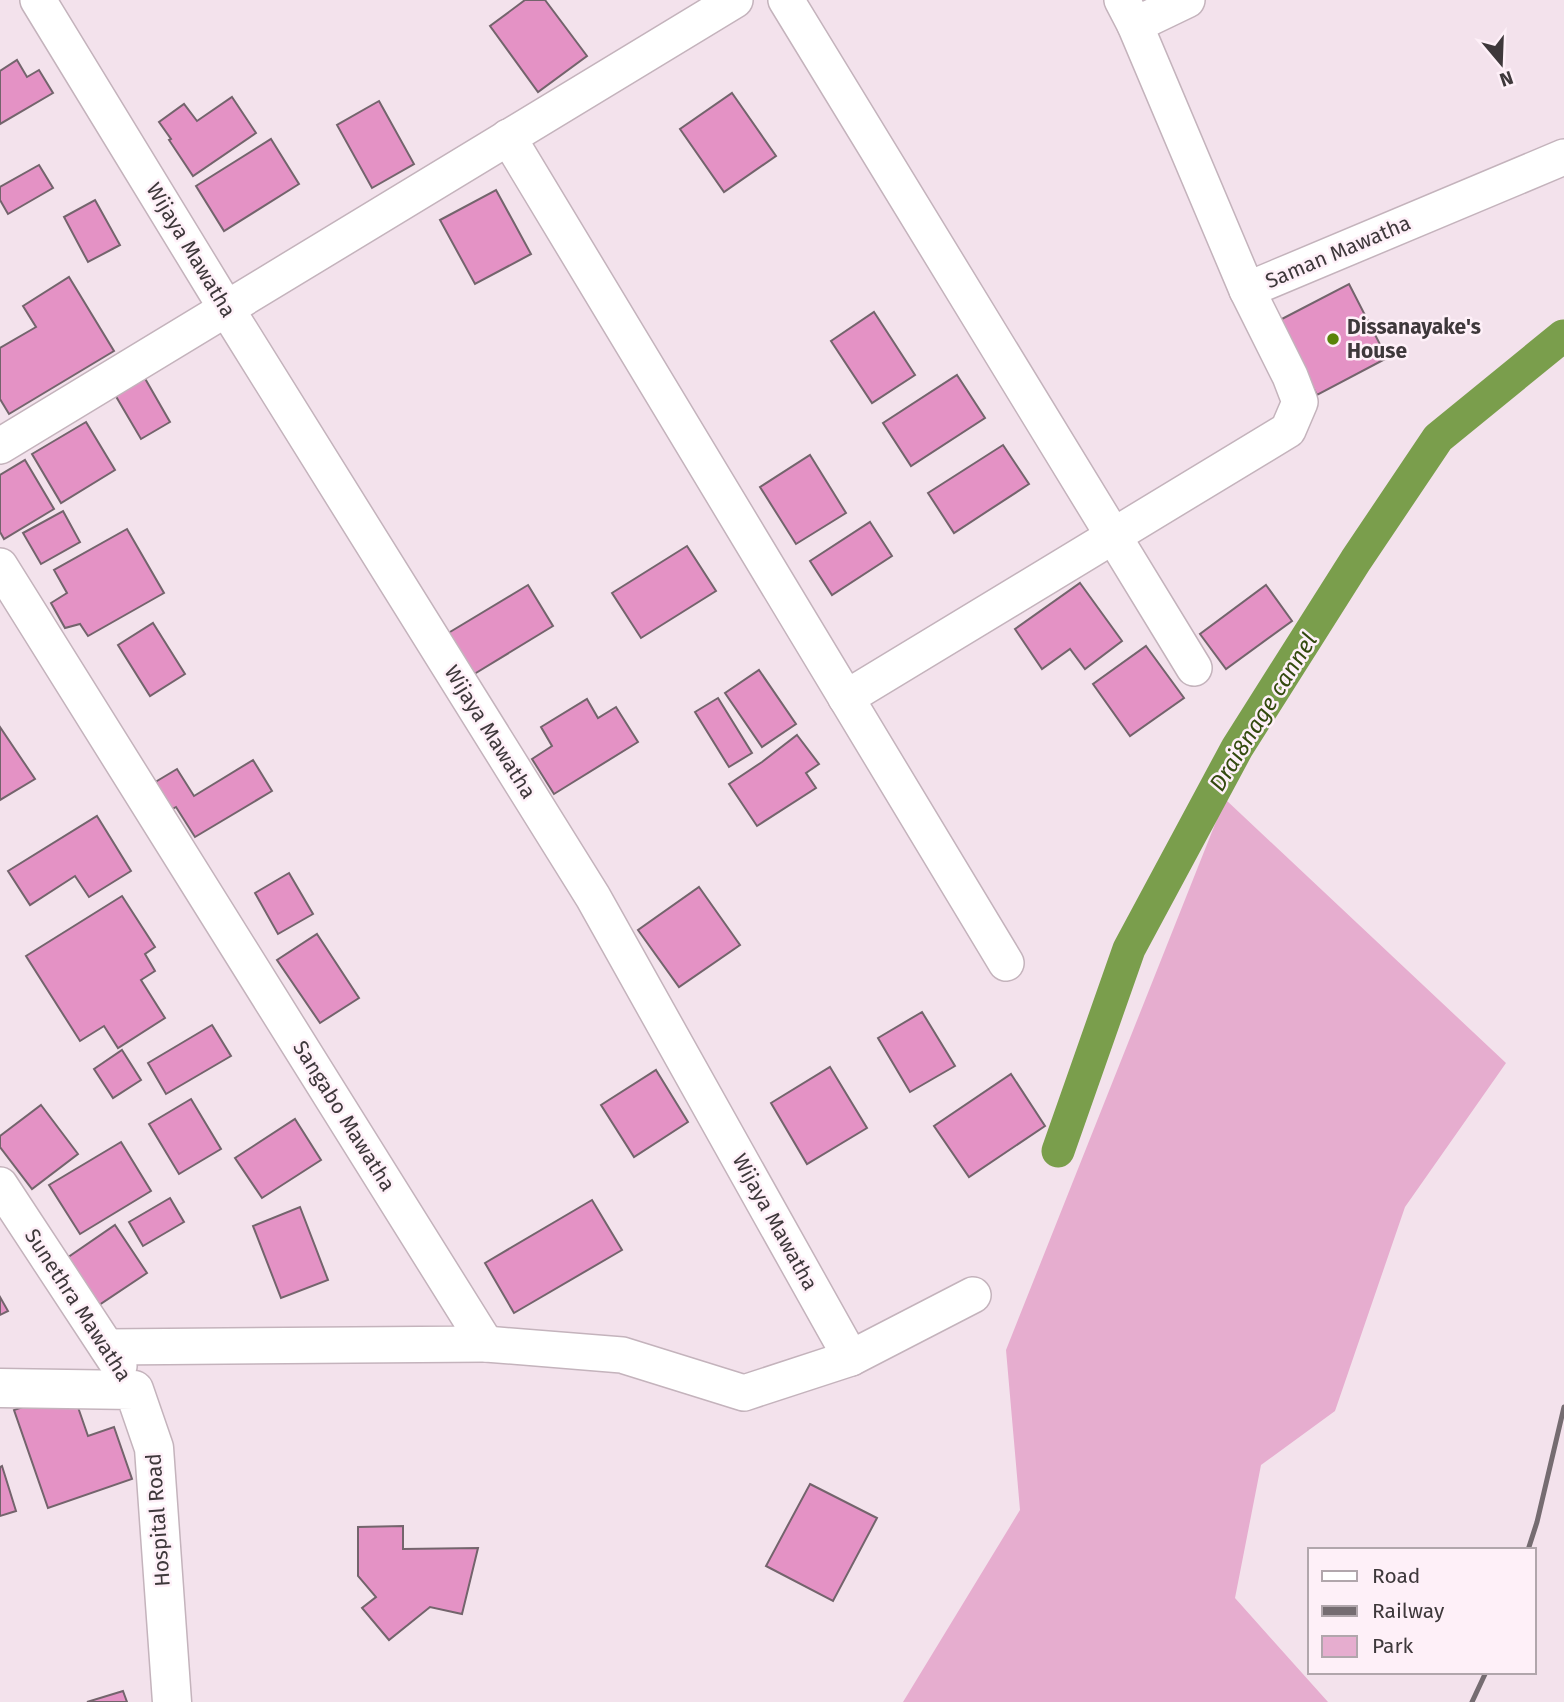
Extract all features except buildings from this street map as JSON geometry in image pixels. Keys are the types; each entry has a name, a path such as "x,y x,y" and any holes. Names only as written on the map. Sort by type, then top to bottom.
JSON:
{"street":[{"name":"Wijaya Mawatha","path":"38,0 226,308 593,897 851,1358"},
{"path":"0,446 735,0"},
{"path":"786,0 1194,667"},
{"path":"1129,12 1187,0"},
{"name":"Saman Mawatha","path":"1129,12 1247,289 1564,157"},
{"path":"508,137 1006,963"},
{"path":"846,698 1288,430 1300,402 1247,289"},
{"name":"Sangabo Mawatha","path":"0,566 486,1344"},
{"name":"Sunethra Mawatha","path":"0,1185 134,1390"},
{"path":"107,1346 486,1344 622,1355 744,1393 851,1358 973,1295"},
{"path":"0,1388 134,1390"},
{"name":"Hospital Road","path":"134,1390 154,1448 172,1702"}],"green space":[{"path":"1225,799 1506,1063 1405,1207 1335,1411 1261,1465 1235,1598 1328,1702 903,1702 1020,1510 1006,1350"}],"waterway":[{"name":"Drai8nage cannel","path":"1058,1151 1129,949 1237,748 1356,560 1438,438 1563,336"}],"railway":[{"path":"1529,1548 1564,1407"},
{"path":"1472,1702 1485,1674"}],"place":[{"name":"Dissanayake's House","path":"1333,339"}]}
